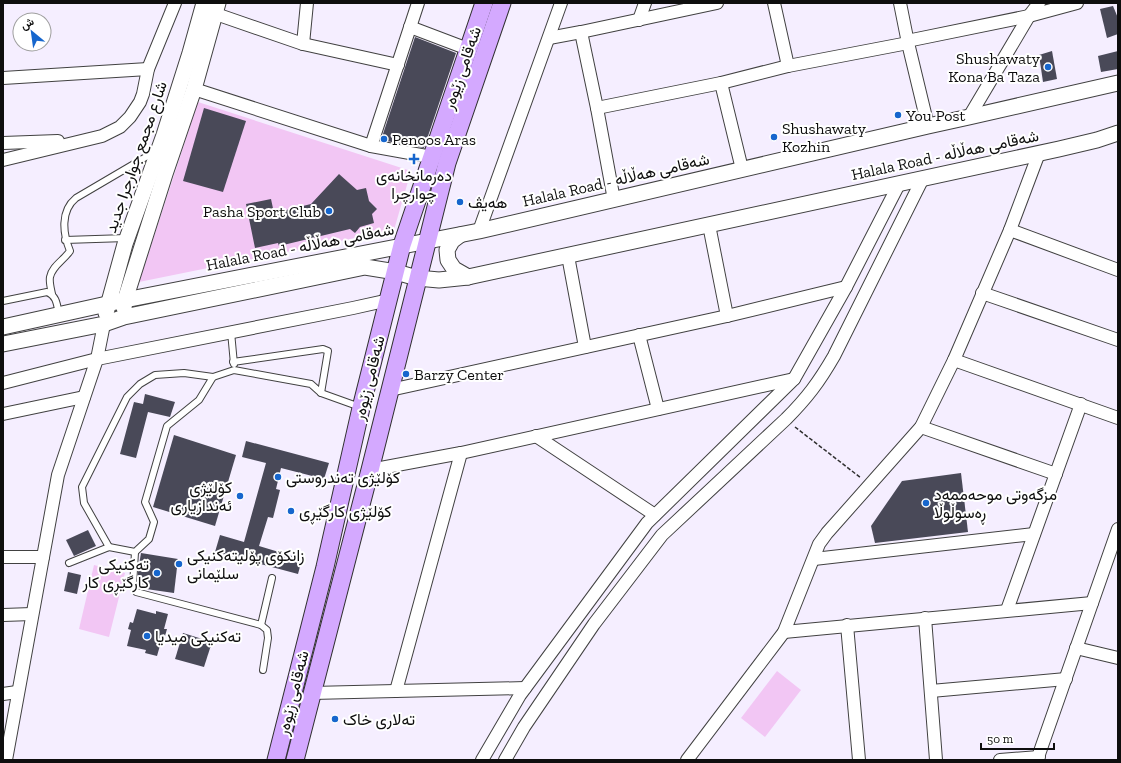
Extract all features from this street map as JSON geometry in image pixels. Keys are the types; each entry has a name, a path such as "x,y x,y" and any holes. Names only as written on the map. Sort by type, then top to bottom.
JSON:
{"main road":[{"name":"شەقامی زێوەر","path":"276,760 325,567 361,408 390,300 402,245 484,3"},
{"name":"شەقامی زێوەر","path":"295,760 447,163 502,3"}],"street":[{"path":"3,160 102,136 120,127 130,117 144,94 148,69 175,3"},
{"name":"شارع مجمع جوارجرا جديد","path":"104,324 107,304 127,238 190,53 204,3"},
{"path":"303,44 308,3"},
{"path":"371,146 418,3"},
{"path":"480,231 561,3"},
{"path":"640,20 645,3"},
{"path":"549,38 717,3"},
{"path":"774,3 788,66"},
{"path":"900,3 928,126"},
{"path":"969,117 1029,16 1039,3"},
{"path":"597,108 722,83 788,66 1029,16 1077,3"},
{"path":"217,8 303,44 398,65"},
{"name":"شارع مجمع جوارجرا جديد","path":"124,317 125,300 194,89 217,8"},
{"path":"410,27 468,49"},
{"path":"581,32 614,200"},
{"path":"3,78 148,69"},
{"path":"722,83 742,169"},
{"name":"Halala Road - شەقامی هەڵاڵە","path":"3,327 125,300 427,240 480,231 1118,83"},
{"path":"194,89 371,146 432,158"},
{"name":"Halala Road - شەقامی هەڵاڵە","path":"3,344 104,324 124,317 365,267 396,272 417,278 439,280 468,277 1078,145 1118,133"},
{"path":"3,143 83,140"},
{"path":"687,760 784,632 819,544 869,484 921,427 954,360 1010,230 1039,153"},
{"path":"505,760 524,727 594,624 662,535 786,419 821,379 923,178"},
{"path":"482,760 525,688 647,522 794,379 846,287 899,184"},
{"path":"709,225 727,316"},
{"path":"1010,230 1118,270"},
{"path":"460,235 449,245 447,250 448,260 454,269 468,277"},
{"path":"568,256 585,347"},
{"path":"390,390 727,316 846,287"},
{"path":"982,293 1118,340"},
{"path":"3,383 97,359 390,300"},
{"path":"6,760 17,692 58,475 97,359 104,324"},
{"path":"639,335 658,409"},
{"path":"954,360 1118,418"},
{"path":"370,470 461,453 794,379"},
{"path":"3,414 84,397"},
{"path":"1007,610 1080,404"},
{"path":"921,427 1056,474"},
{"path":"536,436 655,515"},
{"path":"396,691 461,453"},
{"path":"1000,760 1038,758 1118,530"},
{"path":"814,559 1034,534"},
{"path":"3,558 43,557"},
{"path":"784,632 1092,603"},
{"path":"581,612 594,624"},
{"path":"3,616 32,614"},
{"path":"925,618 936,760"},
{"path":"847,625 859,760"},
{"path":"1076,648 1118,658"},
{"path":"931,691 1066,679"},
{"path":"312,693 525,688"},
{"path":"3,694 17,692"}],"lane":[{"path":"59,315 57,301 52,294 50,277 54,268 66,258 70,251 65,240 64,214 71,202 158,150"},
{"path":"65,240 127,238"},
{"path":"3,301 41,292 52,294"},
{"path":"231,332 234,370"},
{"path":"233,362 323,349 328,351 321,393"},
{"path":"109,547 84,504 82,487 127,397 140,384 155,376 184,373 213,377 234,370 311,384 321,393 361,408"},
{"path":"213,377 198,400 168,426 145,502 154,522 149,539 134,552 133,586 136,592 261,625 267,630 268,638 263,670"},
{"path":"69,563 109,547 134,552"},
{"path":"261,625 272,578"}],"path":[{"path":"786,419 869,484"}],"shaded area":[{"path":"198,102 411,171 394,230 139,282"},
{"path":"94,565 125,573 109,637 79,629"},
{"path":"777,671 801,690 765,737 741,718"}],"building":[{"path":"1113,6 1118,18 1118,34 1107,38 1100,9"},
{"path":"415,37 456,53 424,148 381,140"},
{"name":"Shushawaty Kona Ba Taza","path":"1052,51 1057,79 1043,82 1039,55"},
{"path":"1118,51 1118,69 1101,72 1098,56"},
{"path":"204,108 246,121 223,192 183,181"},
{"name":"Pasha Sport Club","path":"339,174 357,190 366,188 369,201 377,209 372,214 374,223 360,227 355,233 350,229 279,246 278,243 255,248 246,204 271,199 274,213 311,204"},
{"path":"145,394 175,402 170,417 148,412 136,458 120,454 134,402 143,404"},
{"path":"174,435 236,455 215,526 153,507"},
{"path":"246,441 329,463 324,479 281,468 276,489 280,490 273,518 268,517 259,546 302,559 298,574 215,552 220,535 244,542 266,463 242,457"},
{"name":"مزگەوتی موحەممەد ڕەسوڵوڵا","path":"961,473 968,532 875,543 871,526 902,481"},
{"path":"88,530 96,546 74,556 66,540"},
{"name":"تەکنیکی کارگێڕی کار","path":"141,553 178,559 174,593 139,588 138,571"},
{"path":"68,572 81,575 77,594 64,591"},
{"name":"تەکنیکی میدیا","path":"137,609 156,614 156,611 168,614 164,629 167,629 157,656 145,653 146,650 127,646 131,630 128,629 130,622 133,623"},
{"path":"183,633 212,642 204,667 175,659"}],"place":[{"name":"Shushawaty Kona Ba Taza","path":"1048,67"},
{"name":"You Post","path":"898,115"},
{"name":"Shushawaty Kozhin","path":"774,137"},
{"name":"Penoos Aras","path":"384,139"},
{"name":"دەرمانخانەی چوارچرا","path":"414,159"},
{"name":"ھەیڤ","path":"460,202"},
{"name":"Pasha Sport Club","path":"329,211"},
{"name":"Barzy Center","path":"406,374"},
{"name":"کۆلێژی تەندروستی","path":"278,477"},
{"name":"کۆلێژی ئەندازیاری","path":"240,496"},
{"name":"مزگەوتی موحەممەد ڕەسوڵوڵا","path":"926,503"},
{"name":"کۆلێژی کارگێڕی","path":"291,511"},
{"name":"زانکۆی پۆلیتەکنیکی سلێمانی","path":"179,564"},
{"name":"تەکنیکی کارگێڕی کار","path":"157,573"},
{"name":"تەکنیکی میدیا","path":"147,636"},
{"name":"تەلاری خاک","path":"335,719"}]}
